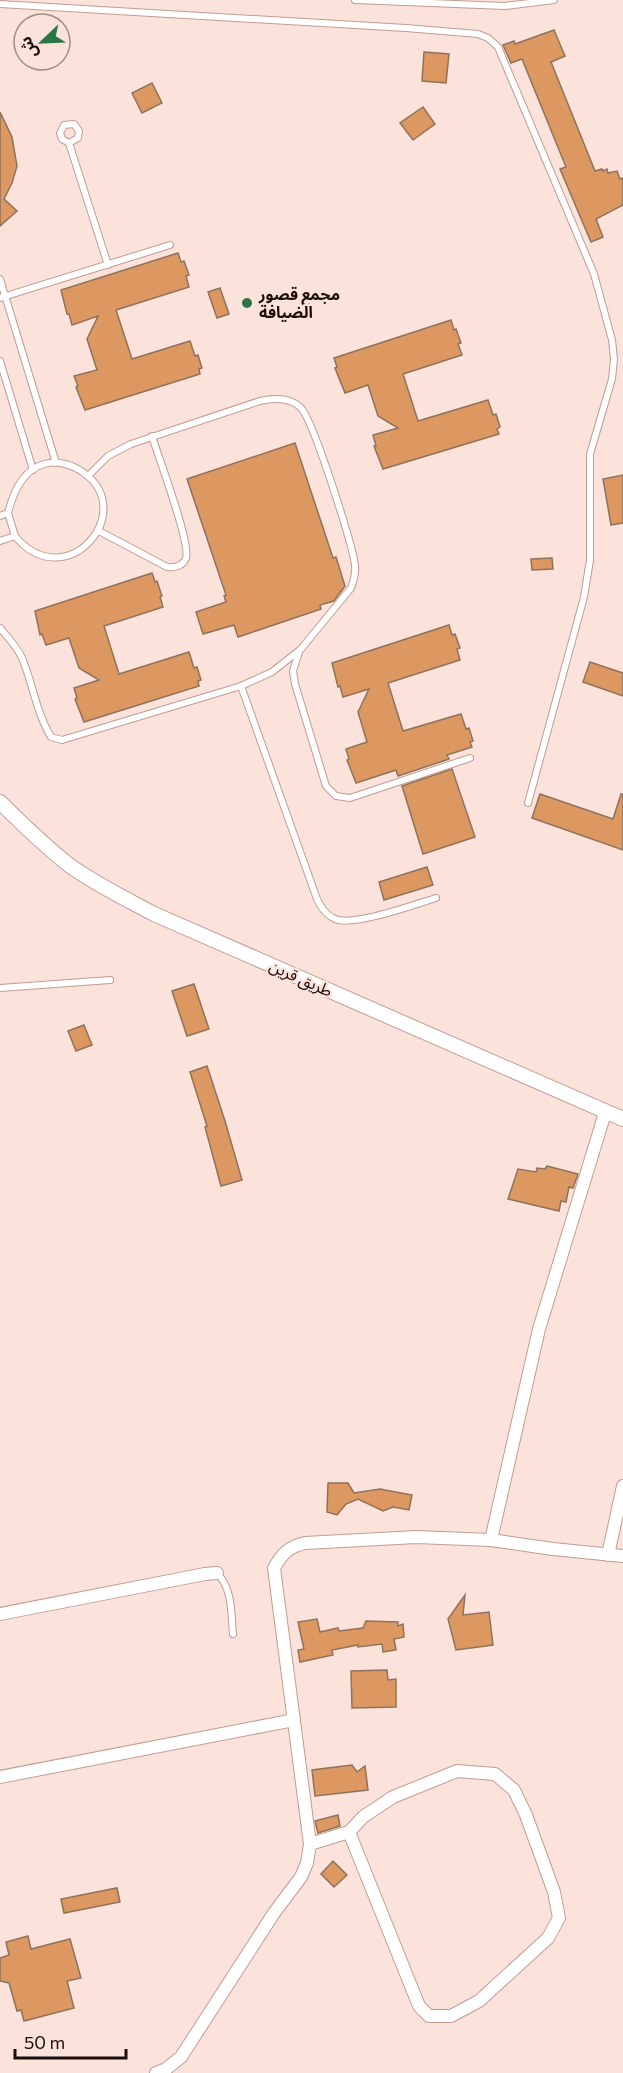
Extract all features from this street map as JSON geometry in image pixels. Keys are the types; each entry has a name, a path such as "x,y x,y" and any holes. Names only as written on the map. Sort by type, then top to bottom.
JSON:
{"street":[{"name":"طريق قرين","path":"0,802 70,865 104,887 154,914 623,1119"},
{"path":"491,1540 539,1329 605,1113"},
{"path":"609,1555 623,1486"},
{"path":"156,2073 166,2069 181,2057 274,1913 301,1877 307,1863 310,1844 274,1568 282,1554 292,1546 304,1543 416,1537 491,1540 623,1556"},
{"path":"0,1614 205,1574 217,1574"},
{"path":"0,1777 294,1720"},
{"path":"310,1844 350,1832 363,1817 393,1797 457,1771 495,1774 514,1790 526,1815 554,1892 559,1918 548,1938 479,2001 451,2016 429,2016 419,2006 350,1832"}],"lane":[{"path":"355,0 505,6 554,0"},
{"path":"0,4 478,34 488,38 498,47 594,274 612,340 614,359 612,379 590,454 590,560 584,597 528,803"},
{"path":"69,143 108,265"},
{"path":"3,297 170,245"},
{"path":"0,279 3,297 56,463"},
{"path":"0,361 33,470"},
{"path":"0,628 22,658 43,723 51,737 62,740 241,686 272,672 301,649 351,588 355,577 355,566 315,436 306,414 292,401 271,399 152,436 119,449 108,456 88,476"},
{"path":"99,531 167,567 174,568 186,559 185,541 152,436"},
{"path":"56,463 67,464 88,476 100,495 103,507 99,531 92,541 72,555 56,558 32,551 15,536 8,513 12,496 21,481 44,464 56,463"},
{"path":"0,516 8,513"},
{"path":"0,541 15,536"},
{"path":"301,649 293,671 296,690 327,786 336,796 350,798 470,758"},
{"path":"241,686 323,911 336,920 345,921 366,918 436,898"},
{"path":"0,987 110,980"},
{"path":"217,1574 224,1581 230,1601 233,1634"}],"building":[{"path":"554,30 565,56 551,62 595,171 607,169 608,173 617,171 620,179 623,178 623,205 596,219 603,237 591,242 560,169 566,167 522,59 511,63 503,45 514,41 515,44"},
{"path":"424,52 449,54 446,83 422,81"},
{"path":"152,83 162,103 142,113 132,93"},
{"path":"423,107 435,124 413,140 400,123"},
{"path":"0,112 12,137 17,166 4,199 17,211 0,226"},
{"path":"178,253 189,275 186,276 189,287 116,310 132,359 190,341 202,368 199,369 200,374 85,410 74,376 97,370 87,339 98,316 72,325 61,290"},
{"path":"220,288 229,314 217,318 208,292"},
{"path":"451,320 461,343 458,344 462,355 403,374 418,421 488,400 493,415 496,414 500,427 497,429 499,434 383,469 374,446 376,446 373,435 398,428 378,416 368,385 345,393 335,368 337,367 334,358"},
{"path":"295,443 333,558 336,557 345,586 334,601 320,605 321,609 238,637 234,625 203,634 196,612 226,602 224,596 226,595 187,479"},
{"path":"623,475 623,523 611,525 603,479"},
{"path":"552,558 553,569 532,570 531,559"},
{"path":"152,573 162,596 160,597 163,607 104,626 119,674 189,652 201,680 198,681 199,686 84,722 75,699 77,698 74,688 99,680 79,668 69,638 46,645 42,634 40,635 35,611"},
{"path":"449,625 460,648 457,649 460,660 388,683 403,731 461,714 466,729 469,728 473,741 470,742 472,747 447,755 449,759 398,776 396,770 356,783 347,760 349,759 346,749 367,742 358,712 369,689 343,697 332,663"},
{"path":"590,662 623,673 623,696 583,682"},
{"path":"452,769 475,837 423,854 402,786"},
{"path":"540,794 613,819 621,794 623,794 623,850 532,818"},
{"path":"427,867 433,885 384,900 379,882"},
{"path":"194,984 209,1029 187,1036 172,991"},
{"path":"84,1025 92,1045 76,1051 68,1031"},
{"path":"207,1066 242,1180 221,1186 205,1127 207,1126 190,1072"},
{"path":"547,1166 578,1174 573,1188 569,1187 566,1202 561,1201 559,1211 508,1199 518,1169 536,1172 537,1168 545,1169"},
{"path":"328,1483 348,1483 354,1493 380,1489 412,1495 409,1510 393,1507 383,1511 358,1499 346,1504 337,1515 327,1512"},
{"path":"465,1595 463,1615 489,1612 493,1645 456,1650 448,1619"},
{"path":"317,1619 320,1632 338,1628 339,1631 363,1628 366,1621 398,1622 398,1626 403,1624 404,1637 394,1639 396,1650 383,1652 382,1644 358,1647 358,1645 332,1650 333,1655 300,1662 298,1650 304,1649 298,1622"},
{"path":"387,1670 388,1680 396,1679 396,1707 352,1708 351,1671"},
{"path":"352,1765 357,1772 365,1766 368,1790 315,1796 312,1770"},
{"path":"338,1815 340,1826 318,1833 315,1821"},
{"path":"333,1861 347,1875 334,1887 321,1874"},
{"path":"117,1888 120,1902 64,1913 61,1899"},
{"path":"28,1936 31,1949 70,1939 81,1978 67,1981 74,2008 24,2021 21,2010 17,2011 9,1983 0,1981 0,1958 9,1955 6,1942"}],"place":[{"name":"مجمع قصور الضيافة","path":"247,303"}]}
